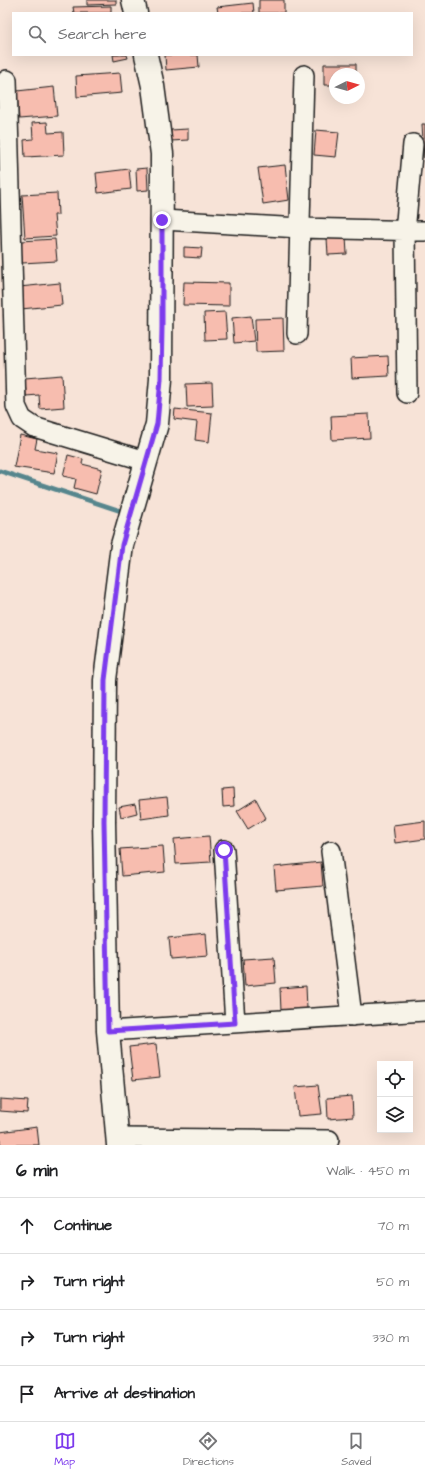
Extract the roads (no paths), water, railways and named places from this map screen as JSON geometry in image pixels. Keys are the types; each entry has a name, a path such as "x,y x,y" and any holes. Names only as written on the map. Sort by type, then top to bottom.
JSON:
{"main road":[{"path":"133,0 136,12"},
{"path":"118,1142 108,1031 104,822 105,680 122,545 157,424 161,379 162,154 153,86 146,56"}],"street":[{"path":"298,334 304,75"},
{"path":"7,80 16,406 22,419 34,427 146,461"},
{"path":"407,393 405,232 413,144"},
{"path":"162,220 300,228 405,232 425,231"},
{"path":"224,850 235,1023"},
{"path":"331,851 352,1016"},
{"path":"108,1031 425,1011"},
{"path":"118,1142 330,1140"}],"waterway":[{"path":"0,471 118,510"}]}
